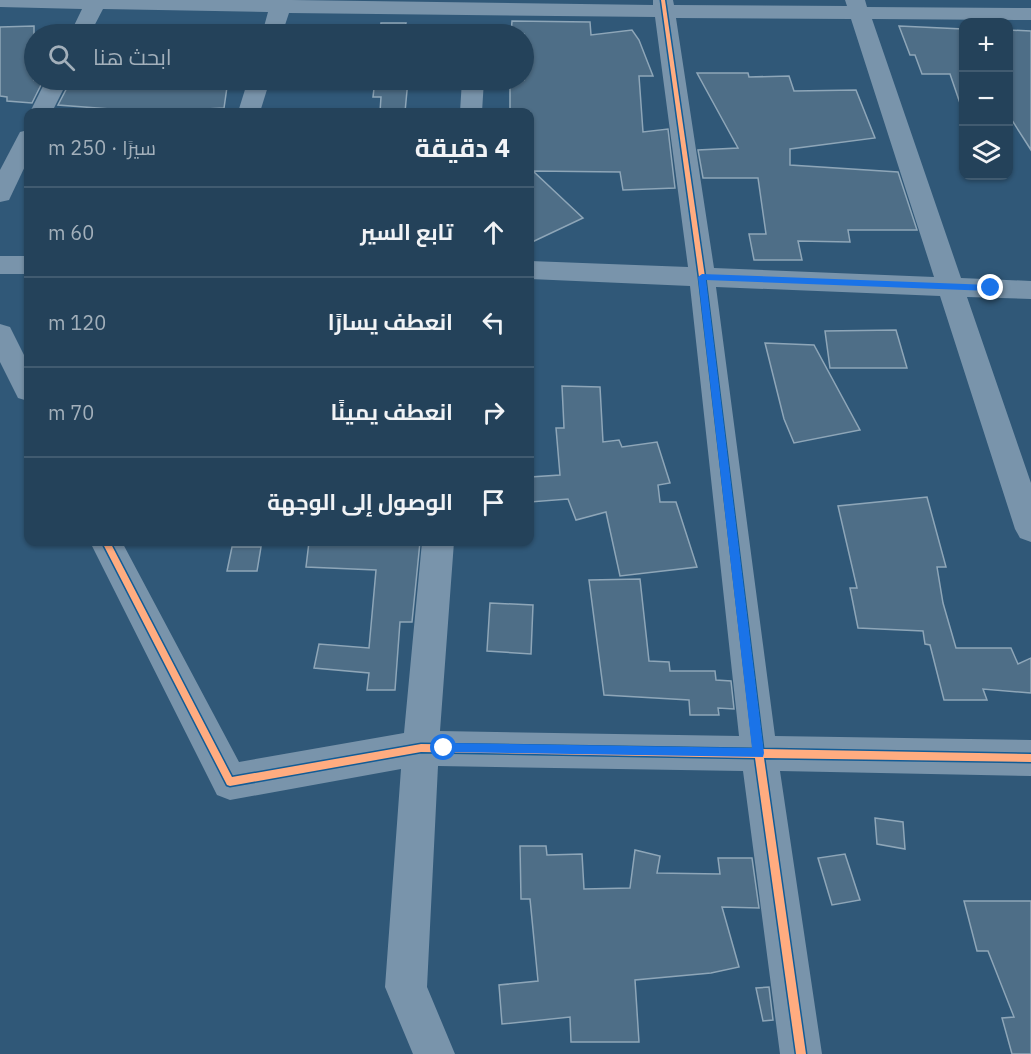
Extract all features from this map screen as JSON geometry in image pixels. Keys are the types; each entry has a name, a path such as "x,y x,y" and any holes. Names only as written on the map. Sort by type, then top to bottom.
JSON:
{"street":[{"path":"0,1 281,3 477,12 663,6 857,6 1031,14"},
{"path":"85,24 97,1"},
{"path":"275,24 281,3"},
{"path":"663,6 702,277 759,753 801,1054"},
{"path":"857,6 1031,529"},
{"path":"43,108 52,90"},
{"path":"250,108 256,90"},
{"path":"471,108 472,90"},
{"path":"0,194 24,145"},
{"path":"0,265 24,265"},
{"path":"534,270 1031,290"},
{"path":"0,334 24,382"},
{"path":"108,546 230,782 422,748 1031,758"},
{"path":"434,1054 406,987 438,546"}],"building":[{"path":"512,21 590,22 591,35 632,30 639,40 653,76 639,76 643,132 668,129 675,188 623,190 620,172 534,171 534,108 510,108 510,90 534,90 534,24 512,24"},
{"path":"381,23 406,23 406,24"},
{"path":"24,26 24,90 38,90 32,103 7,101 7,97 0,96 0,27"},
{"path":"899,26 959,29 959,100 950,74 922,74 915,55 910,55"},
{"path":"1013,30 1031,31 1031,150 1013,122"},
{"path":"697,73 748,73 749,77 789,76 794,91 856,90 875,138 790,149 790,165 898,172 917,230 848,230 850,242 798,241 802,260 754,260 749,234 766,234 758,178 703,178 698,150 738,148"},
{"path":"66,90 227,90 224,108 97,108 58,105"},
{"path":"374,90 407,90 405,108 380,108 381,97 373,97"},
{"path":"534,172 583,218 534,241"},
{"path":"896,330 907,368 830,368 825,331"},
{"path":"765,343 814,345 860,430 794,443 784,419"},
{"path":"562,386 600,387 603,442 619,440 622,447 657,442 670,483 658,485 660,502 676,502 697,567 620,576 606,512 576,520 568,499 534,502 534,477 560,475 556,428 564,428"},
{"path":"927,497 946,567 937,567 943,603 956,648 1011,648 1018,664 1031,658 1031,693 983,689 987,700 944,700 930,645 925,644 923,631 858,628 850,588 857,588 838,506"},
{"path":"309,546 420,546 412,622 400,622 395,690 367,690 369,673 314,668 319,644 369,648 376,570 306,567"},
{"path":"232,547 261,547 257,571 227,571"},
{"path":"640,579 649,661 669,662 670,671 715,671 716,680 731,681 734,709 718,708 719,715 690,715 689,700 604,695 589,580"},
{"path":"490,603 533,605 531,654 487,651"},
{"path":"875,818 903,822 905,849 877,844"},
{"path":"520,846 546,846 547,855 582,854 584,889 630,888 635,850 660,856 657,873 720,874 718,858 752,858 759,908 722,907 739,967 711,973 635,980 639,1042 571,1042 570,1017 502,1024 499,985 538,981 530,899 521,899"},
{"path":"845,854 860,900 832,905 818,858"},
{"path":"964,901 1031,901 1031,1054 1012,1054 1002,1018 1014,1017 988,951 977,951"},
{"path":"769,987 773,1020 763,1021 756,988"}],"cycle path":[{"path":"663,0 702,277 759,753 801,1054"},
{"path":"108,546 230,782 421,748 1031,758"}],"route":[{"path":"444,748 759,753 702,277 991,288"}]}
